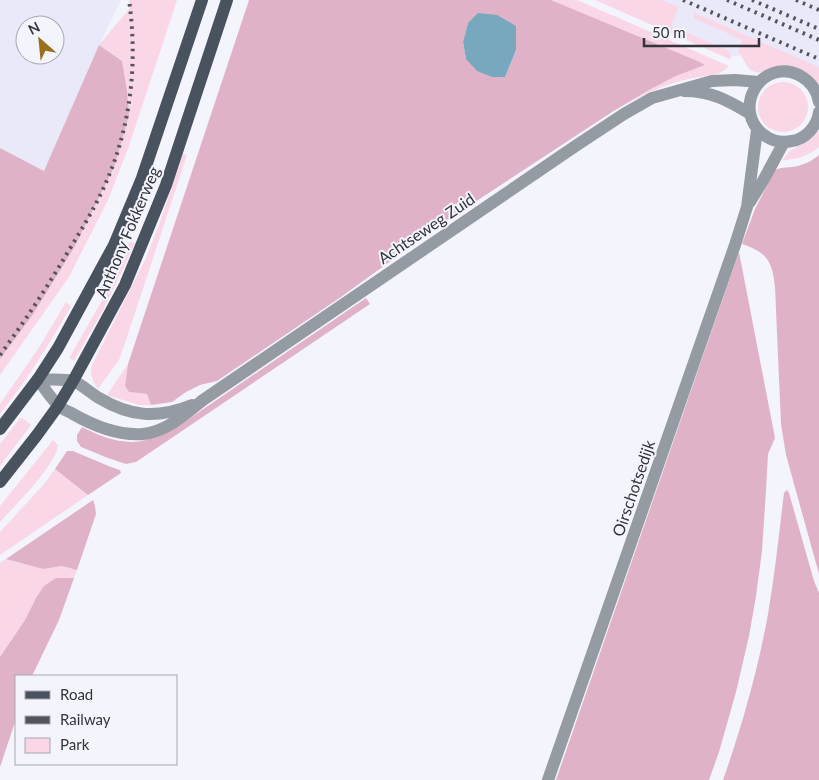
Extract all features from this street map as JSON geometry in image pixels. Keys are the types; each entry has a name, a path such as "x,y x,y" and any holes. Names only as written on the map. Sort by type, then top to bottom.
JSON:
{"main road":[{"name":"Anthony Fokkerweg","path":"0,429 38,379 58,348 114,245 142,178 202,0"},
{"name":"Anthony Fokkerweg","path":"0,482 58,406 121,293 166,185 227,0"}],"street":[{"path":"819,102 816,89 807,80 798,74 778,72 759,82 749,102 749,114 757,130 770,139 784,142 796,140 807,135 817,125 819,112"},
{"name":"Achtseweg Zuid","path":"38,379 58,406 106,430 120,433 144,434 160,429 179,420 203,400 624,114 652,98 712,80 759,82"},
{"name":"Achtseweg Zuid","path":"672,91 698,91 727,100 749,114"},
{"name":"Oirschotsedijk","path":"548,780 735,244 747,206 757,130"},
{"name":"Oirschotsedijk","path":"747,206 784,142"},
{"name":"Achtseweg Zuid","path":"38,379 73,381 108,403 136,413 154,414 170,412 203,400"}],"shaded area":[{"path":"0,0 121,0 99,45 44,172 0,148"},
{"path":"249,0 551,0 705,65 676,76 612,112 443,223 341,297 217,381 200,385 172,402 151,405 147,394 129,392 125,386 128,364","holes":["468,23 516,50 505,77 466,59 463,42"]},
{"path":"597,0 819,0 819,72 742,55 730,57"},
{"path":"99,45 122,61 127,91 129,115 114,168 74,248 32,316 0,359 0,148 44,171"},
{"path":"819,155 819,574 786,455 781,424 775,287 772,271 770,264 763,255 751,247 742,244 755,209 775,170 803,164"},
{"path":"739,252 775,438 768,454 762,551 749,636 719,752 709,780 556,780"},
{"path":"366,298 370,304 136,462 126,464 108,458 81,447 77,441 77,435 82,427 113,440 138,442 180,425"},
{"path":"67,451 73,451 120,470 121,473 88,495 55,469"},
{"path":"787,490 819,593 819,780 723,780 743,719 764,635 775,569 784,493"},
{"path":"93,500 96,514 77,570 62,566 43,569 6,559"},
{"path":"56,578 74,578 59,620 32,675 15,675 15,722 0,767 0,657 25,620 44,586"}],"green space":[{"path":"129,0 177,0 129,146 108,200 69,277 0,375 0,359 32,316 74,248 115,168 122,61 99,45 130,8"},
{"path":"551,0 577,0 729,66 716,74 679,81 660,88 622,106 676,76 705,65"},
{"path":"595,0 663,0 679,7 671,26 723,48 730,52 731,59 727,58"},
{"path":"695,13 819,67 819,84 797,68 777,66 759,72 752,71 738,52 742,40 694,18"},
{"path":"778,82 788,82 801,89 808,102 808,112 801,125 788,132 778,132 769,128 762,121 758,112 758,102 762,93 769,86"},
{"path":"819,131 819,147 802,157 782,160 790,151 806,142"},
{"path":"183,154 187,155 119,360 98,389 92,378 92,365 145,260"},
{"path":"129,242 135,243 103,310 74,361 69,358 111,285"},
{"path":"66,302 71,306 63,320 29,375 0,414 0,404 40,346"},
{"path":"128,364 125,386 129,392 147,394 151,405 139,405 107,395"},
{"path":"21,417 31,425 0,466 0,444"},
{"path":"53,440 58,445 56,453 43,474 0,522 0,506"},
{"path":"55,469 88,495 0,555 0,532 45,483"},
{"path":"6,559 43,569 62,566 77,570 74,578 56,578 36,598 25,620 0,657 0,563"}],"water":[{"path":"478,13 497,15 516,26 516,50 505,77 492,77 477,71 466,59 463,42 468,23"}],"railway":[{"path":"0,355 53,277 79,234 100,195 113,165 121,142 130,95 133,48 129,0"},
{"path":"683,0 819,59"},
{"path":"727,0 819,40"},
{"path":"752,0 819,29"},
{"path":"796,0 819,10"}]}
